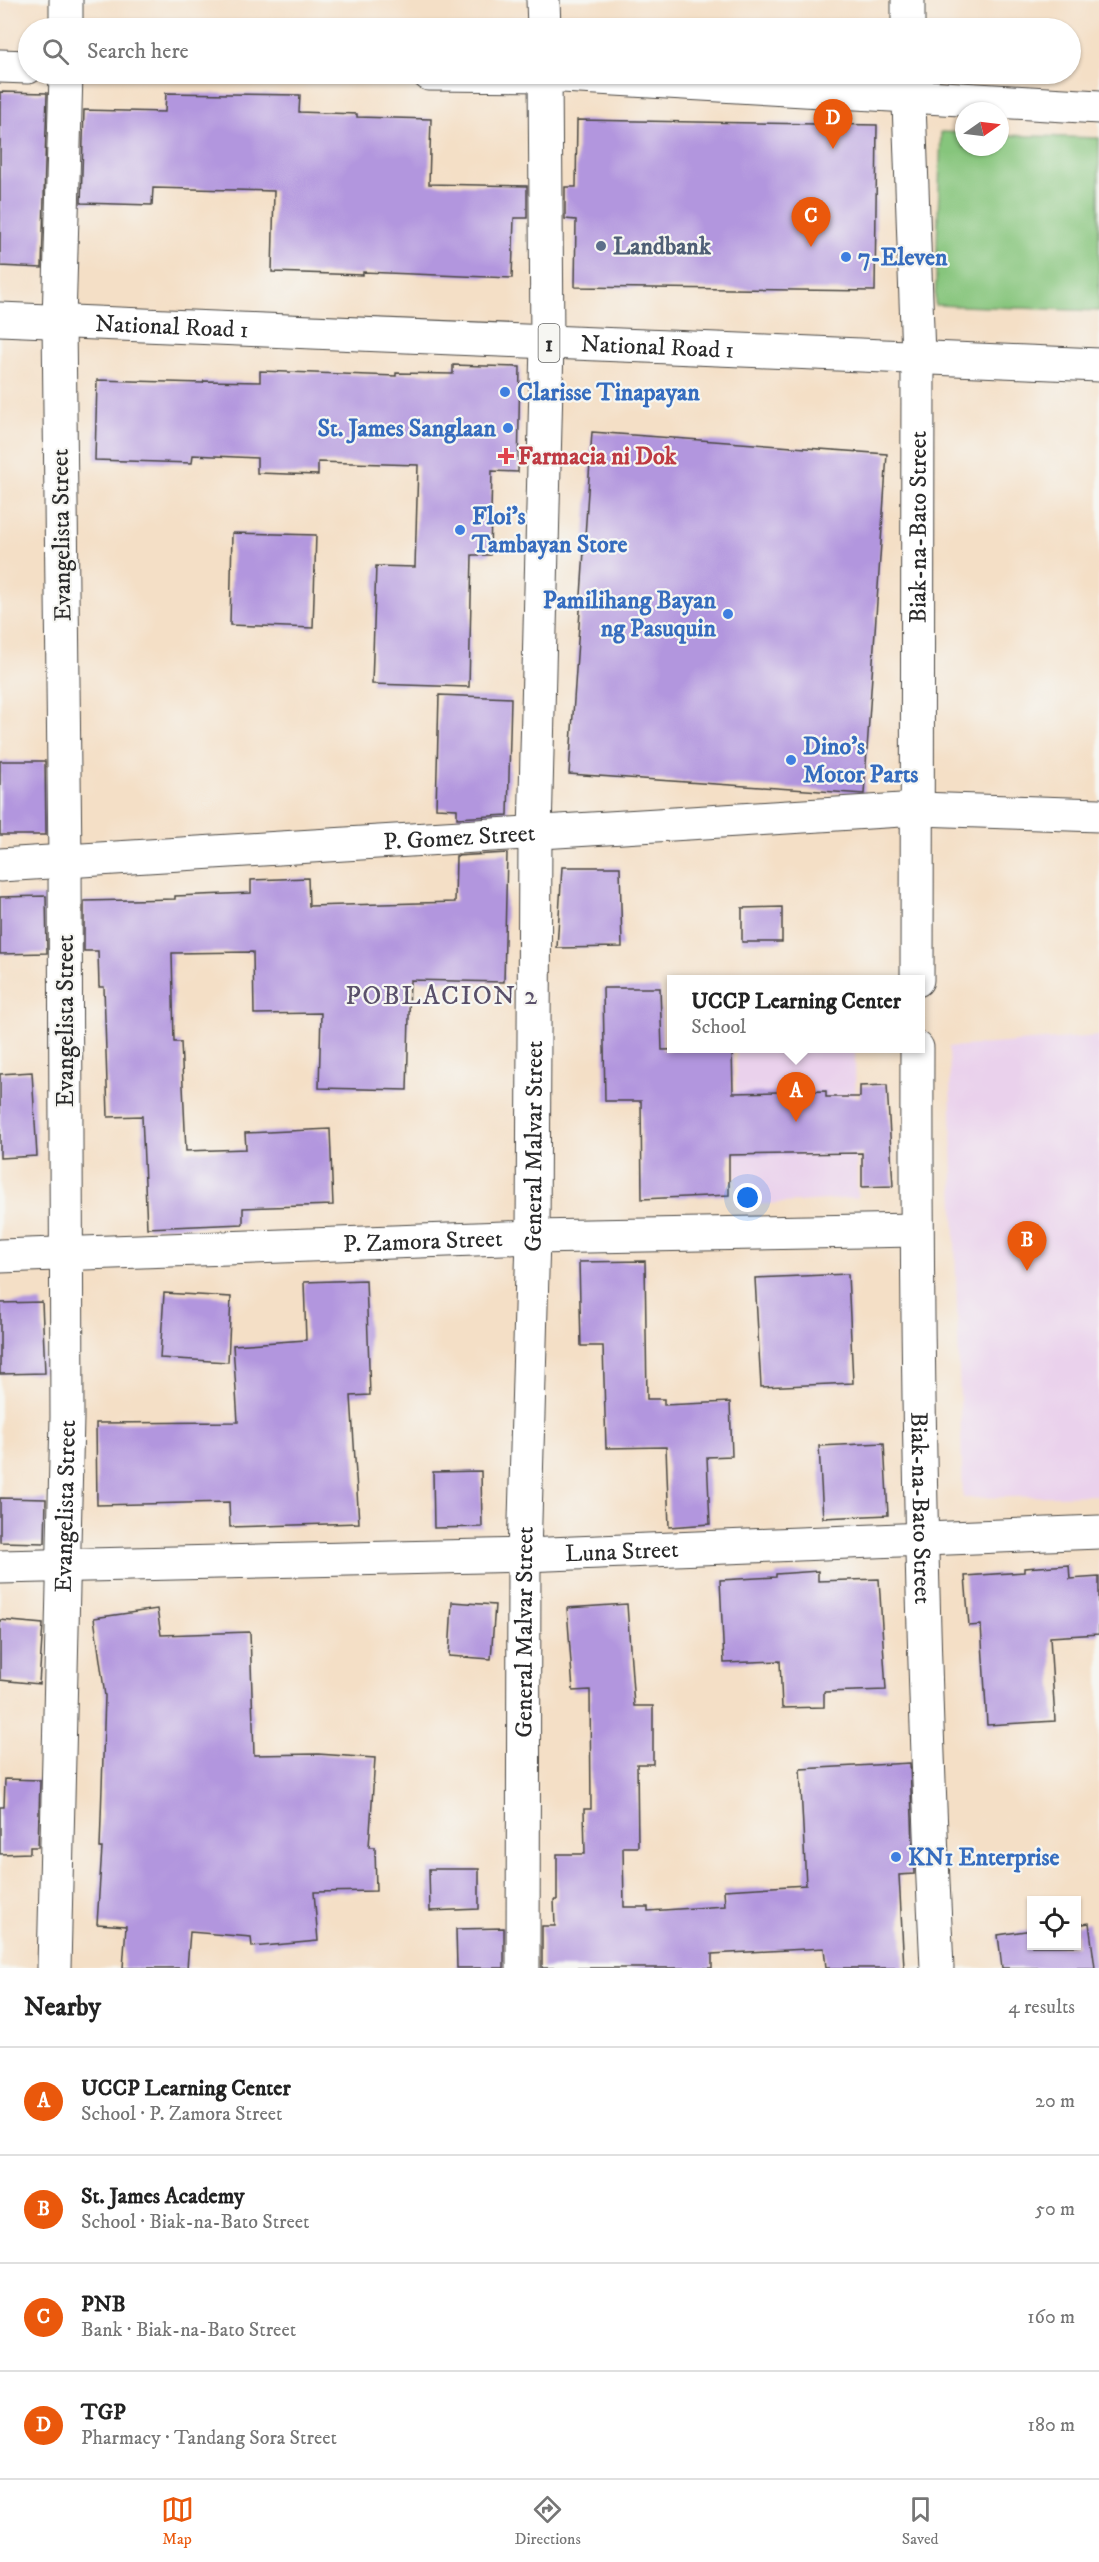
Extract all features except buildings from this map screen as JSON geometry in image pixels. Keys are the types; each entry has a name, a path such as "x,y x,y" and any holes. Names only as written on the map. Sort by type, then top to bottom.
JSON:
{"street":[{"path":"66,0 66,18"},
{"path":"543,0 544,18"},
{"path":"908,0 908,18"},
{"path":"0,66 18,67"},
{"name":"Evangelista Street","path":"54,1968 67,1417 65,862 59,321 66,84"},
{"name":"General Malvar Street","path":"523,1968 524,1555 533,1238 535,834 547,343 545,84"},
{"path":"875,84 908,85 1099,107"},
{"name":"Biak-na-Bato Street","path":"908,85 918,356 917,975"},
{"name":"National Road 1","path":"0,319 1099,365"},
{"name":"P. Gomez Street","path":"0,865 918,809 1099,815"},
{"name":"Biak-na-Bato Street","path":"917,1053 916,1230 921,1538 927,1760 937,1968"},
{"name":"P. Zamora Street","path":"0,1256 533,1238 916,1230"},
{"name":"Luna Street","path":"0,1567 524,1555 1099,1532"}],"shaded area":[{"path":"1099,1036 1099,1495 963,1498 949,1047"},
{"path":"736,1053 855,1053 857,1198 736,1206"}],"green space":[{"path":"941,132 955,133 955,156 1009,156 1009,135 1099,138 1099,311 935,305"}],"place":[{"name":"TGP","path":"833,149"},
{"name":"Landbank","path":"601,246"},
{"name":"PNB","path":"811,247"},
{"name":"7-Eleven","path":"846,257"},
{"name":"Clarisse Tinapayan","path":"505,392"},
{"name":"St. James Sanglaan","path":"508,428"},
{"name":"Farmacia ni Dok","path":"506,456"},
{"name":"Floi's Tambayan Store","path":"460,530"},
{"name":"Pamilihang Bayan ng Pasuquin","path":"728,614"},
{"name":"Dino’s Motor Parts","path":"791,760"},
{"name":"UCCP Learning Center","path":"796,1122"},
{"name":"St. James Academy","path":"1027,1271"},
{"name":"KN1 Enterprise","path":"896,1857"}],"district":[{"name":"POBLACION 2","path":"442,995"}]}
